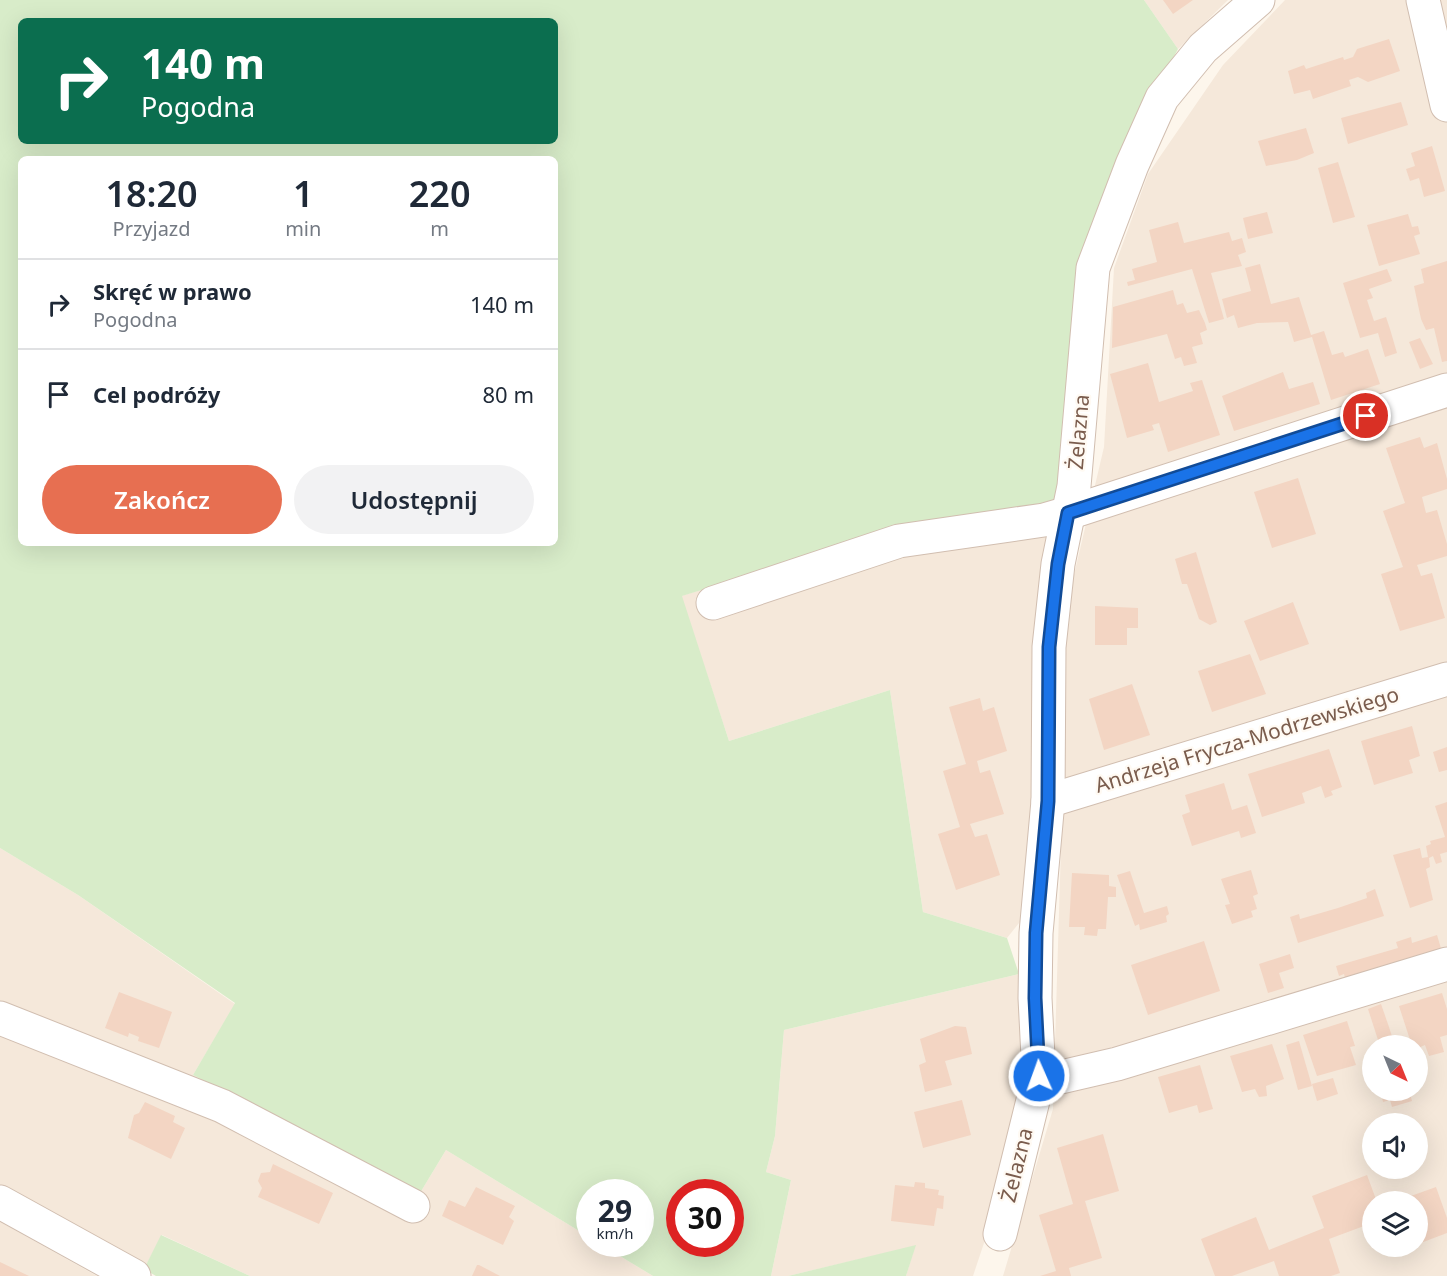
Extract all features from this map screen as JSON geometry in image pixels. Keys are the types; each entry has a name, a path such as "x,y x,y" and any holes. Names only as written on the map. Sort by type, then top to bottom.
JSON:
{"street":[{"name":"Żelazna","path":"1000,1234 1039,1076 1035,998 1036,933 1048,801 1049,647 1058,564 1074,486 1093,268 1132,165 1162,98 1203,48 1258,0"},
{"path":"1423,0 1447,105"},
{"path":"713,603 899,541 1044,520 1447,390"},
{"name":"Andrzeja Frycza-Modrzewskiego","path":"1048,801 1447,679"},
{"path":"1039,1076 1061,1077 1117,1064 1447,964"},
{"path":"0,1018 222,1106 413,1206"},
{"path":"0,1202 134,1276"}],"shaded area":[{"path":"1144,0 1228,0 1178,49"},
{"path":"1285,0 1447,0 1447,1276 1003,1276 1053,1109 1066,609 1104,447 1114,268 1148,174 1223,65"},
{"path":"1059,500 1023,918 1007,938 923,912 890,690 729,741 681,596 903,528"},
{"path":"0,848 78,895 235,1004 193,1075 420,1193 446,1150 576,1229 576,1257 622,1257 653,1276 250,1276 162,1235 144,1269 0,1185"},
{"path":"1019,974 1025,1081 988,1231 973,1276 906,1276 915,1246 788,1276 771,1276 791,1180 766,1172 775,1136 784,1030"},
{"path":"0,1222 97,1276 0,1276"}],"green space":[{"path":"0,0 1144,0 1178,49 1115,165 1076,270 1059,500 903,528 682,596 729,741 890,690 923,912 1007,938 1019,974 784,1030 775,1136 766,1172 791,1180 771,1276 653,1276 622,1257 654,1257 654,1179 576,1179 576,1229 446,1150 420,1193 193,1075 235,1003 78,895 0,848"},
{"path":"161,1235 250,1276 156,1276 144,1269"},
{"path":"916,1245 906,1276 788,1276"}],"building":[{"path":"1163,0 1193,0 1173,14"},
{"path":"1389,39 1400,71 1368,82 1358,77 1349,80 1351,86 1313,99 1310,90 1294,94 1288,71 1304,65 1306,69 1343,57 1344,60 1353,57 1357,49"},
{"path":"1401,102 1408,125 1348,144 1341,118"},
{"path":"1306,128 1314,153 1297,160 1266,166 1258,141"},
{"path":"1432,146 1445,191 1424,197 1419,178 1410,181 1406,169 1415,166 1411,153"},
{"path":"1338,162 1355,217 1333,223 1318,168"},
{"path":"1267,212 1273,233 1248,239 1243,218"},
{"path":"1408,214 1412,227 1418,226 1420,234 1414,236 1420,254 1379,266 1367,225"},
{"path":"1178,222 1184,243 1229,232 1232,241 1242,238 1246,252 1238,255 1242,266 1211,273 1224,319 1209,323 1192,269 1128,286 1127,282 1135,280 1132,269 1157,262 1149,230"},
{"path":"1447,261 1447,361 1442,362 1434,328 1426,330 1421,319 1414,286 1424,283 1421,269"},
{"path":"1260,264 1271,304 1299,297 1311,335 1324,331 1332,355 1343,352 1345,357 1368,349 1380,384 1331,400 1312,337 1294,342 1288,322 1257,323 1238,328 1234,315 1227,318 1222,299 1251,291 1245,268"},
{"path":"1387,269 1392,281 1369,289 1373,298 1367,300 1374,321 1386,317 1390,329 1397,353 1385,357 1378,333 1360,338 1343,283"},
{"path":"1173,290 1177,305 1183,303 1187,313 1199,310 1205,323 1207,330 1200,333 1203,344 1192,347 1197,363 1184,366 1181,357 1175,359 1167,334 1112,348 1113,307"},
{"path":"1420,338 1433,364 1420,369 1409,342"},
{"path":"1148,363 1159,402 1193,391 1190,383 1202,380 1220,435 1168,452 1159,423 1152,425 1154,430 1127,438 1110,374"},
{"path":"1283,372 1289,389 1313,382 1320,404 1234,431 1222,396"},
{"path":"1420,437 1424,448 1437,443 1447,479 1447,489 1422,497 1426,513 1437,510 1447,544 1447,556 1417,565 1421,576 1432,573 1445,618 1400,631 1381,574 1403,567 1383,511 1405,503 1386,448"},
{"path":"1298,478 1316,534 1272,548 1254,492"},
{"path":"1196,552 1217,622 1210,625 1199,619 1187,584 1182,584 1175,559"},
{"path":"1293,602 1309,644 1260,661 1244,621"},
{"path":"1095,606 1138,608 1138,628 1127,628 1127,645 1095,645"},
{"path":"1250,654 1266,694 1212,712 1198,671"},
{"path":"1132,684 1150,735 1104,750 1089,699"},
{"path":"980,698 983,711 994,707 1007,751 977,761 980,773 990,770 1004,814 970,824 975,837 987,834 1000,875 956,890 938,834 960,827 943,771 966,764 949,707"},
{"path":"1412,726 1420,756 1409,760 1413,773 1374,785 1361,741"},
{"path":"1447,747 1447,770 1439,772 1433,752"},
{"path":"1329,749 1342,787 1331,791 1333,795 1325,798 1321,786 1302,793 1305,803 1262,817 1248,774"},
{"path":"1224,783 1232,810 1247,805 1256,833 1241,838 1239,831 1192,846 1182,815 1190,812 1185,795"},
{"path":"1447,802 1447,852 1440,854 1442,862 1436,864 1433,856 1429,858 1430,867 1426,869 1433,900 1410,908 1393,855 1420,848 1422,858 1428,857 1426,846 1431,844 1430,841 1445,837 1435,806"},
{"path":"1251,870 1258,894 1253,896 1257,909 1251,911 1253,917 1232,924 1225,905 1230,904 1221,879"},
{"path":"1130,871 1144,913 1167,906 1169,914 1166,916 1167,922 1140,930 1139,924 1135,926 1117,875"},
{"path":"1072,873 1109,875 1109,886 1116,887 1116,897 1108,897 1106,929 1098,929 1097,936 1084,935 1085,927 1069,927"},
{"path":"1375,889 1384,916 1298,943 1290,917 1299,914 1300,919 1338,908 1367,898 1366,893"},
{"path":"1437,935 1445,962 1348,988 1344,974 1339,976 1336,966 1398,948 1396,942 1411,937 1412,943"},
{"path":"1204,941 1220,991 1148,1015 1131,965"},
{"path":"1290,954 1294,968 1279,973 1284,988 1268,993 1259,964"},
{"path":"119,992 172,1012 159,1048 138,1041 139,1037 129,1033 128,1037 105,1028"},
{"path":"1442,993 1447,1009 1447,1035 1440,1037 1444,1052 1429,1056 1428,1035 1408,1035 1399,1006"},
{"path":"1381,1004 1391,1035 1376,1035 1368,1009"},
{"path":"1347,1021 1355,1046 1350,1047 1356,1065 1317,1076 1303,1035"},
{"path":"955,1026 966,1027 972,1054 945,1061 952,1085 925,1092 919,1065 926,1062 920,1039"},
{"path":"1299,1041 1312,1086 1298,1090 1286,1045"},
{"path":"1272,1044 1284,1079 1266,1086 1267,1096 1259,1097 1255,1089 1242,1092 1230,1056"},
{"path":"1200,1065 1213,1109 1199,1113 1197,1105 1169,1113 1158,1077"},
{"path":"1333,1078 1338,1094 1317,1101 1312,1084"},
{"path":"962,1100 971,1135 923,1148 914,1112"},
{"path":"1390,1101 1412,1101 1392,1107"},
{"path":"145,1102 175,1116 173,1122 185,1128 171,1159 128,1138 134,1115 139,1113"},
{"path":"1103,1134 1119,1191 1085,1201 1102,1258 1069,1268 1071,1276 1040,1276 1056,1271 1039,1215 1073,1204 1057,1148"},
{"path":"273,1164 333,1193 319,1224 258,1197 262,1188 258,1181 261,1173 270,1172"},
{"path":"1362,1177 1362,1179 1368,1179 1373,1191 1362,1191 1362,1227 1329,1239 1340,1273 1331,1276 1279,1276 1274,1261 1232,1276 1215,1276 1201,1239 1256,1217 1269,1250 1324,1228 1312,1196"},
{"path":"915,1182 925,1183 925,1188 939,1190 938,1195 944,1196 943,1209 937,1208 934,1226 891,1221 895,1185 914,1187"},
{"path":"476,1187 515,1206 509,1217 514,1221 503,1245 442,1216 449,1200 465,1207"},
{"path":"1436,1187 1447,1218 1447,1233 1428,1240 1428,1191 1425,1191"},
{"path":"0,1262 29,1276 0,1276"},
{"path":"479,1265 500,1276 472,1276"}],"route":[{"path":"1039,1076 1035,998 1036,933 1048,801 1049,647 1058,564 1068,513 1366,416"}]}
